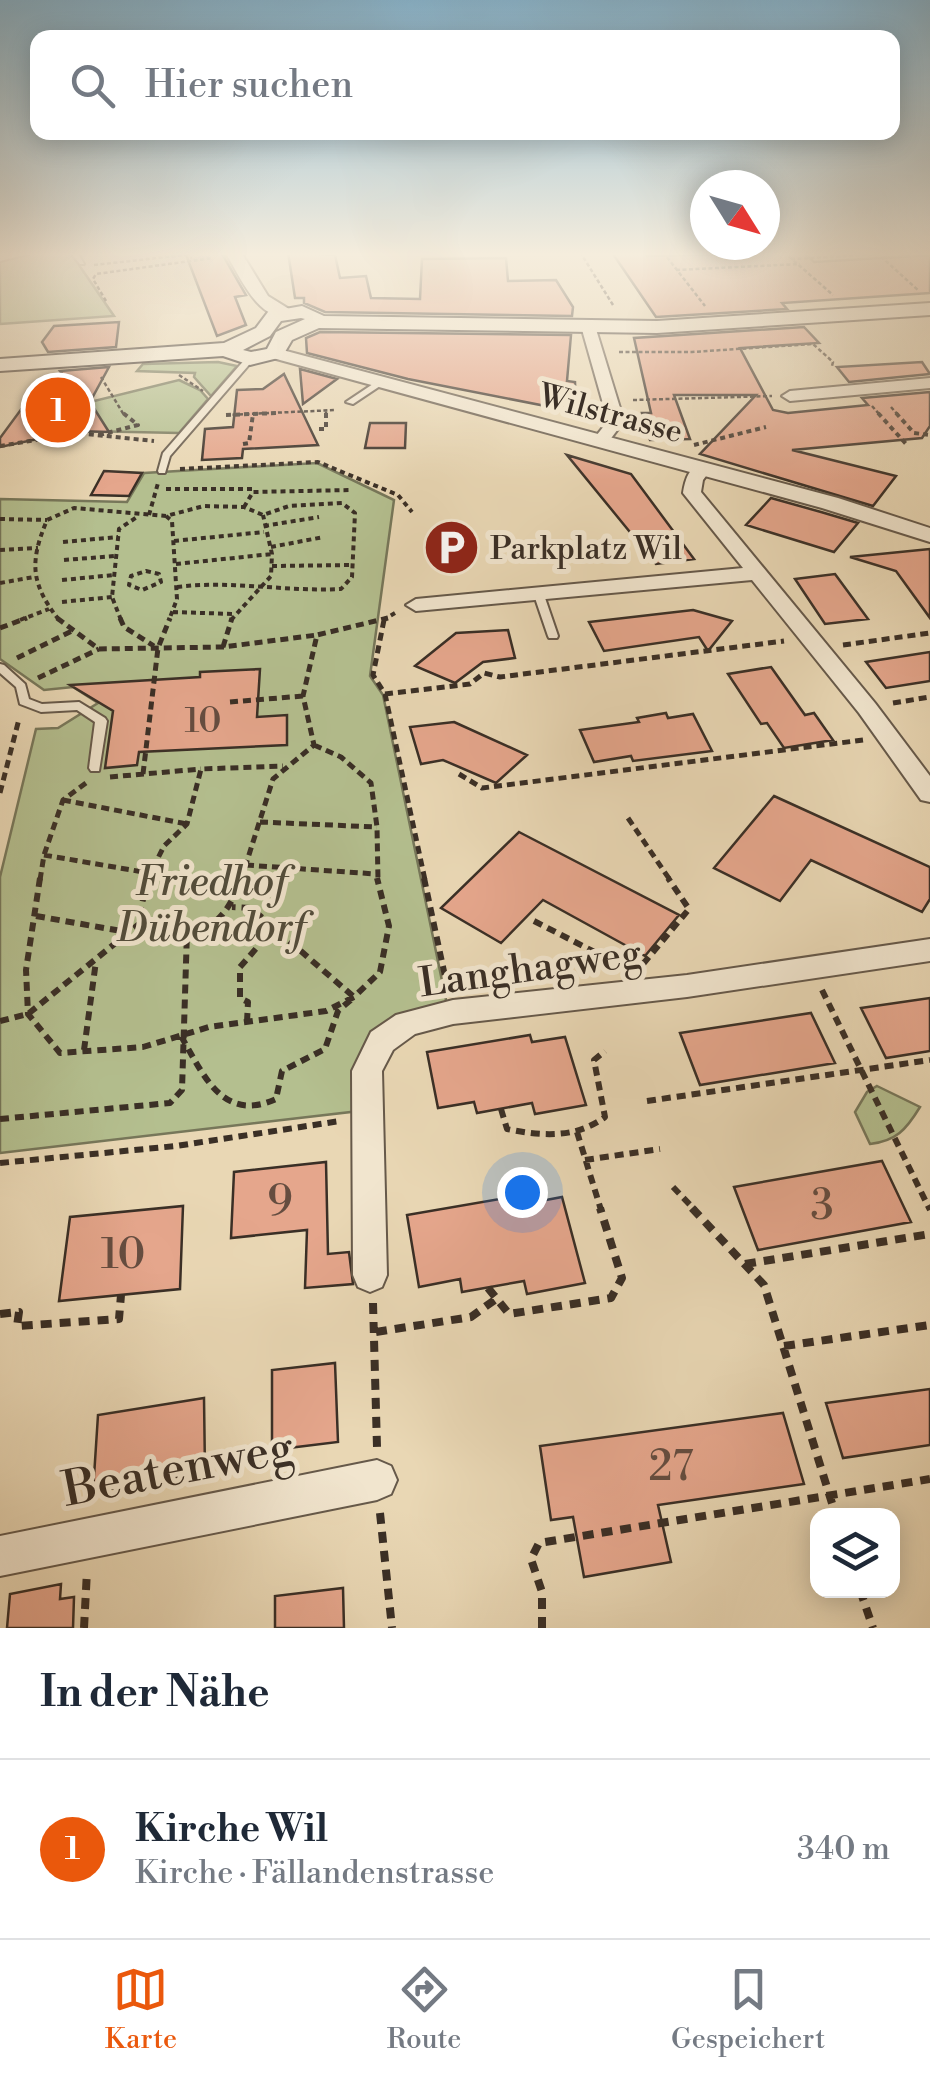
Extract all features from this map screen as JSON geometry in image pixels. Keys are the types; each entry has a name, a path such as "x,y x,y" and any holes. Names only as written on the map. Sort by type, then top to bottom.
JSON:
{"main road":[{"path":"240,354 236,343 266,328"},
{"path":"0,365 144,352 274,353 283,336 302,328"}],"street":[{"path":"589,328 616,421 600,441"},
{"name":"Wilstrasse","path":"274,353 704,468 930,534"},
{"path":"790,396 930,383"},
{"path":"704,468 694,479 692,493 816,643 930,794"},
{"path":"416,605 758,573"},
{"name":"Langhagweg","path":"370,1275 367,1071 382,1041 406,1024 453,1012 812,969 930,950"},
{"name":"Beatenweg","path":"0,1556 377,1480"}],"lane":[{"path":"162,470 166,454 240,354"},
{"path":"353,400 382,382"},
{"path":"538,595 553,636"},
{"path":"0,667 22,686 24,701 41,708 79,706 101,721 93,773"}],"path":[{"path":"596,352 692,352 826,343"},
{"path":"814,344 832,366"},
{"path":"866,389 914,433 930,435"},
{"path":"866,389 907,445"},
{"path":"610,400 790,396"},
{"path":"100,435 138,426 125,416 113,397"},
{"path":"213,416 352,409 359,405 353,400"},
{"path":"266,406 266,413"},
{"path":"319,429 326,429 326,410"},
{"path":"243,444 249,442 253,414"},
{"path":"690,448 724,434 751,433 766,427"},
{"path":"0,446 77,433 153,438 166,454"},
{"path":"162,470 318,462 398,496 412,512"},
{"path":"156,489 254,488 244,507"},
{"path":"253,492 350,490"},
{"path":"158,648 124,627 112,597 118,538 126,522 149,514 166,516 204,506 244,507 263,515 289,506 342,503 355,513 350,582 333,591 218,582 177,588"},
{"path":"149,514 152,504"},
{"path":"0,519 46,520 74,508 140,516"},
{"path":"223,647 234,614 271,576 272,550 263,515"},
{"path":"143,774 158,648 177,588 172,521 166,516"},
{"path":"174,541 318,517"},
{"path":"46,520 34,577 40,596 72,630 100,649"},
{"path":"176,564 272,550 324,537"},
{"path":"62,542 118,538"},
{"path":"0,550 38,548"},
{"path":"64,560 115,556"},
{"path":"272,566 352,565"},
{"path":"113,583 128,582 135,574 146,571 159,574 162,579"},
{"path":"62,580 114,575"},
{"path":"0,583 34,577"},
{"path":"128,582 132,588 148,589 162,579 177,577"},
{"path":"62,602 112,597"},
{"path":"1,627 49,609"},
{"path":"172,612 234,614"},
{"path":"22,686 100,649 223,647 318,635 384,620 373,676 385,694 453,1012"},
{"path":"0,667 72,630"},
{"path":"385,694 470,684 484,673 500,677 930,632"},
{"path":"314,744 303,696 318,635"},
{"path":"230,702 303,696"},
{"path":"867,708 930,697"},
{"path":"0,794 24,701"},
{"path":"459,774 464,781 482,788 888,736"},
{"path":"201,769 186,824 164,846 148,873 141,908 144,920 161,930 186,932 212,927 232,907 270,784 283,766 314,744"},
{"path":"181,1036 219,1098 244,1108 264,1106 276,1099 282,1071 326,1049 338,1011 380,972 389,926 376,874 377,827 371,783 342,757 314,744"},
{"path":"108,777 283,766"},
{"path":"93,773 63,800 44,855 26,970 28,1014 60,1052 143,1047 247,1022 326,1012 354,997"},
{"path":"63,800 186,824"},
{"path":"534,921 635,973 689,909 628,818"},
{"path":"260,822 377,827"},
{"path":"44,855 148,873"},
{"path":"246,865 376,874"},
{"path":"232,907 251,908 354,997"},
{"path":"36,916 129,933"},
{"path":"0,1021 28,1014 144,920"},
{"path":"247,1022 248,1002 240,998 240,968 274,928"},
{"path":"0,1119 170,1103 182,1090 186,932"},
{"path":"84,1051 96,958"},
{"path":"812,969 930,1211"},
{"path":"500,1109 508,1129 532,1134 593,1128 606,1117 594,1060 605,1051"},
{"path":"647,1101 930,1060"},
{"path":"0,1163 176,1146 368,1116"},
{"path":"488,1288 509,1314 610,1298 622,1278 577,1132"},
{"path":"585,1160 660,1149"},
{"path":"673,1186 764,1284 834,1508"},
{"path":"745,1264 930,1234"},
{"path":"0,1314 19,1312 18,1326 119,1319 121,1295"},
{"path":"376,1332 471,1317 496,1299"},
{"path":"784,1346 930,1325"},
{"path":"542,1628 542,1592 530,1559 539,1543 930,1479"},
{"path":"84,1628 90,1538"},
{"path":"863,1598 872,1628"}],"green space":[{"path":"218,362 237,366 211,396 194,377 195,373 137,371 143,364"},
{"path":"179,380 200,390 208,399 179,433 84,431 90,402"},
{"name":"Friedhof Dübendorf","path":"317,463 394,500 370,676 383,695 447,1005 384,1024 359,1111 0,1153 0,877 36,729 58,728 98,703 73,687 44,690 0,659 0,499 127,502 144,473"},
{"path":"877,1086 920,1107 899,1133 870,1144 855,1112 867,1092"}],"building":[{"path":"53,328 118,328 116,347 48,352 42,342"},
{"path":"214,328 238,328 217,336"},
{"path":"805,328 819,343 740,348 773,410 788,413 868,405 862,398 930,392 930,426 922,438 792,450 896,476 873,506 700,454 756,395 674,395 690,439 650,440 642,413 651,413 634,338"},
{"path":"320,332 571,335 567,381 575,382 576,412 408,379 307,353 306,338"},
{"path":"922,362 930,374 849,382 837,367"},
{"path":"109,367 90,402 109,432 75,431 0,447 0,438 39,385 66,379 60,371"},
{"path":"300,369 337,379 303,404"},
{"path":"284,374 318,445 243,449 242,458 202,460 205,429 233,427 237,390 263,389"},
{"path":"370,423 406,423 405,448 365,448"},
{"path":"567,455 631,474 694,559 656,564"},
{"path":"104,471 142,473 129,496 91,495"},
{"path":"771,498 858,523 834,552 746,525"},
{"path":"930,549 930,618 896,571 850,557"},
{"path":"835,574 868,619 825,624 795,579"},
{"path":"693,610 732,621 708,651 699,637 604,651 589,622"},
{"path":"508,630 515,658 483,662 455,683 415,666 456,633"},
{"path":"930,652 930,681 886,688 866,662"},
{"path":"771,667 805,715 814,713 833,740 784,748 767,723 761,724 728,674"},
{"path":"260,669 257,717 287,715 287,745 139,752 137,765 105,768 113,711 70,685 200,677 200,672"},
{"path":"666,713 668,718 693,714 712,751 594,762 580,730 639,722 637,718"},
{"path":"454,722 527,755 496,783 443,760 421,764 410,727"},
{"path":"774,796 930,867 930,899 922,912 811,860 780,901 714,868"},
{"path":"519,832 679,915 645,956 543,900 501,943 441,908"},
{"path":"930,998 930,1051 886,1058 861,1008"},
{"path":"811,1013 835,1063 700,1085 680,1033"},
{"path":"530,1035 532,1042 565,1037 586,1105 535,1114 532,1103 477,1113 474,1102 438,1108 427,1052"},
{"path":"882,1161 911,1222 758,1250 734,1187"},
{"path":"326,1162 328,1254 349,1252 353,1284 305,1288 307,1230 231,1238 234,1172"},
{"path":"523,1195 525,1204 562,1197 585,1283 527,1294 524,1281 462,1292 460,1279 419,1287 407,1215"},
{"path":"183,1206 180,1289 59,1301 70,1217"},
{"path":"335,1363 338,1442 272,1450 272,1370"},
{"path":"930,1389 930,1445 843,1458 826,1403"},
{"path":"204,1398 205,1472 93,1492 98,1415"},
{"path":"783,1413 804,1484 658,1505 671,1562 584,1577 573,1517 551,1520 540,1446"},
{"path":"61,1584 60,1599 74,1597 73,1628 7,1628 10,1594"},
{"path":"343,1588 344,1628 275,1628 275,1596"}],"place":[{"name":"Kirche Wil","path":"58,410"},
{"name":"Parkplatz Wil","path":"451,548"}]}
